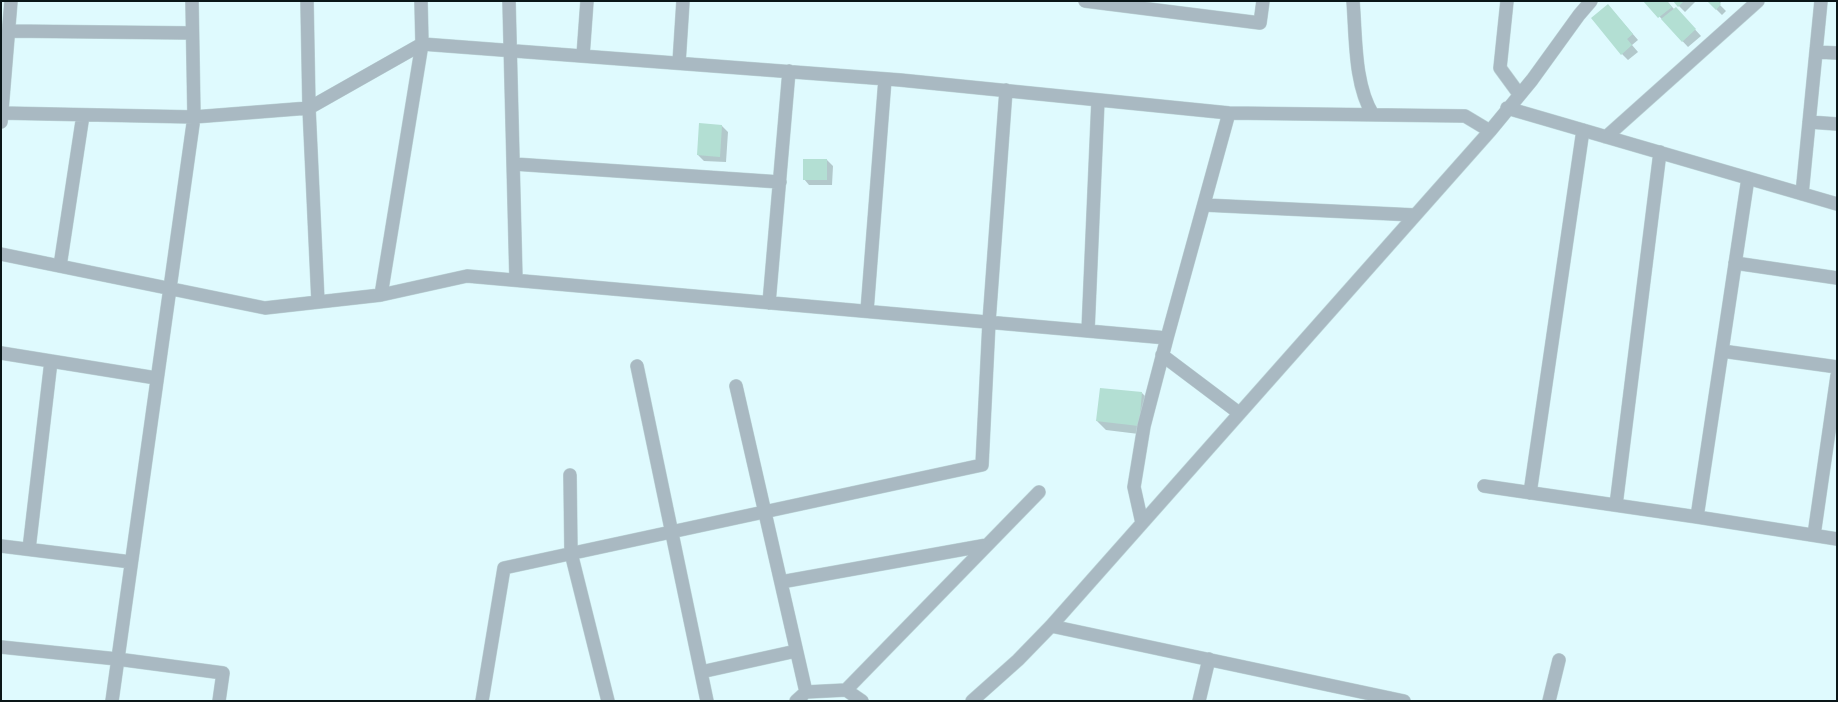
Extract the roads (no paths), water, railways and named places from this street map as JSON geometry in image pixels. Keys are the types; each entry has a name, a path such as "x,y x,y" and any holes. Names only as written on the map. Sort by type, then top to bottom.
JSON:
{"street":[{"path":"11,1 2,116 83,115 194,118 309,108 422,44 885,79 1230,113 1465,116 1490,131"},
{"path":"112,701 168,289 194,118 192,1"},
{"path":"307,1 309,108 318,302"},
{"path":"381,295 422,44 422,1"},
{"path":"509,1 516,280"},
{"path":"583,56 587,1"},
{"path":"679,63 683,1"},
{"path":"1085,1 1167,6 1260,24 1263,1"},
{"path":"1353,1 1361,87 1367,105 1373,115"},
{"path":"1507,1 1500,68 1519,94"},
{"path":"972,701 1018,660 1051,626 1490,131 1507,108 1532,80 1579,15 1591,1"},
{"path":"1606,136 1758,1"},
{"path":"1802,194 1821,1"},
{"path":"9,31 192,33"},
{"path":"1816,52 1837,53"},
{"path":"769,303 789,71"},
{"path":"867,311 885,79"},
{"path":"482,701 504,568 982,465 982,440 989,322 1006,90"},
{"path":"1088,331 1098,100"},
{"path":"1507,108 1837,204"},
{"path":"1142,523 1134,487 1144,426 1162,355 1230,113"},
{"path":"60,266 83,115"},
{"path":"1809,122 1837,124"},
{"path":"1530,493 1583,130"},
{"path":"1616,505 1660,152"},
{"path":"514,164 780,182"},
{"path":"1697,517 1748,178"},
{"path":"1204,205 1415,215"},
{"path":"1,254 265,308 381,295 467,276 1167,338"},
{"path":"1735,263 1837,278"},
{"path":"1722,351 1837,367"},
{"path":"1,353 156,378"},
{"path":"1162,355 1239,413"},
{"path":"29,549 51,361"},
{"path":"637,366 707,701"},
{"path":"1814,535 1837,376"},
{"path":"736,386 806,692"},
{"path":"570,476 571,553 608,701"},
{"path":"1484,486 1837,539"},
{"path":"846,690 1039,492"},
{"path":"781,582 987,545"},
{"path":"1,546 131,562"},
{"path":"1051,626 1209,659 1377,698 1404,701"},
{"path":"1,647 117,659 223,673 219,701"},
{"path":"701,672 796,651"},
{"path":"1199,701 1209,659"},
{"path":"1549,701 1559,660"},
{"path":"796,701 806,692 846,690 862,701"}]}
